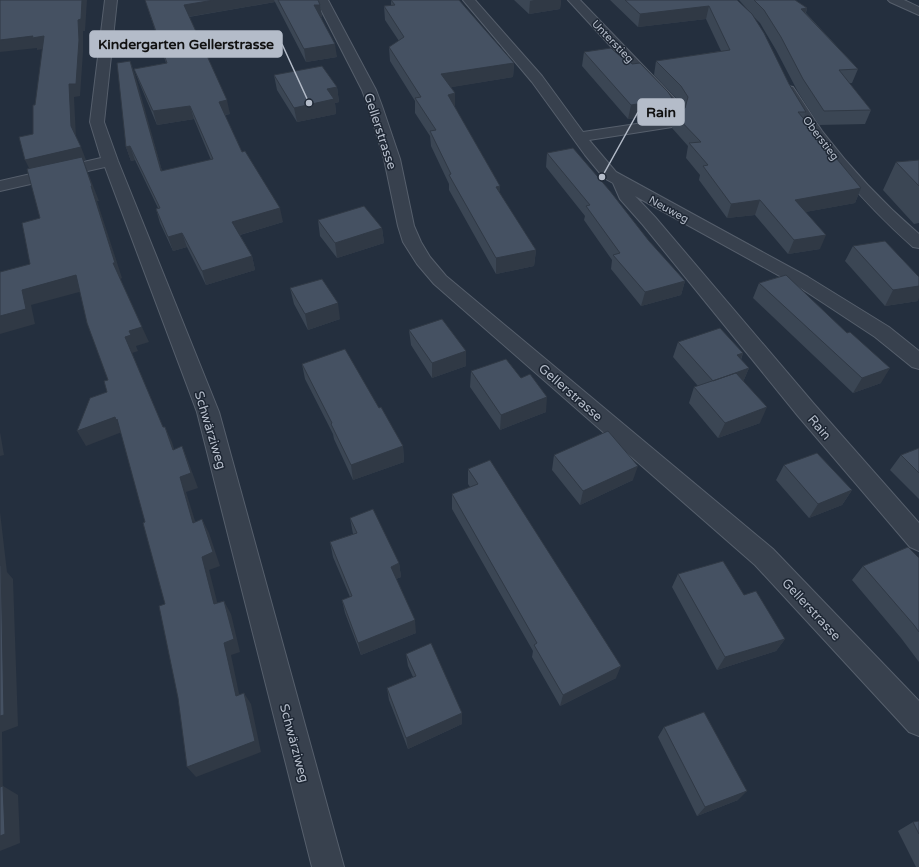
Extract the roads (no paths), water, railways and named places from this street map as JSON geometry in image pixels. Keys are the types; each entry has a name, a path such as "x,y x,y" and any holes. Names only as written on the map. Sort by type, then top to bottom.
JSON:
{"street":[{"name":"Schwärziweg","path":"110,0 97,122 110,160 208,412 328,867"},
{"name":"Gellerstrasse","path":"322,0 371,96 392,159 406,226 412,242 423,260 440,280 764,558 919,722"},
{"name":"Neuweg","path":"469,0 537,79 578,136 610,175 673,212 802,281 882,332 919,362"},
{"name":"Unterstieg","path":"574,0 672,104 677,112 675,118 667,124 633,130 578,136"},
{"path":"894,0 919,11"},
{"name":"Oberstieg","path":"782,81 800,109 847,172 875,203 919,243"},
{"path":"0,186 110,160"},
{"name":"Rain","path":"619,181 626,196 649,221 806,410 919,540"},
{"path":"649,221 659,214 673,212"}],"place":[{"name":"Kindergarten Gellerstrasse","path":"309,103"},
{"name":"Rain","path":"602,177"}]}
